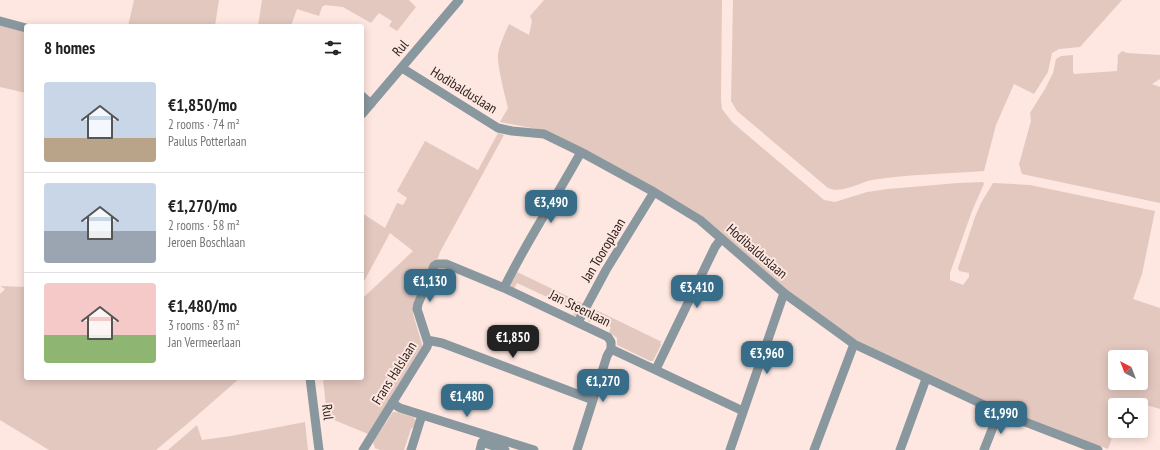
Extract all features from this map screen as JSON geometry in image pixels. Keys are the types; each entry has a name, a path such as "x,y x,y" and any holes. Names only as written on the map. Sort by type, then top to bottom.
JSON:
{"street":[{"name":"Rul","path":"364,112 459,0"},
{"path":"0,21 24,27"},
{"name":"Hodibalduslaan","path":"402,68 498,128 512,132 544,134 581,152 654,192 700,220 784,293 854,344 999,412 1096,450"},
{"path":"364,98 371,104"},
{"path":"504,288 533,231 581,152"},
{"name":"Jan Tooroplaan","path":"578,322 606,270 654,192"},
{"path":"656,369 715,247 721,239"},
{"name":"Jan Steenlaan","path":"437,264 446,264 504,288 578,322 608,337 611,342 611,349 743,411"},
{"name":"Frans Halslaan","path":"364,450 428,347 417,309 432,270 437,264"},
{"path":"730,450 784,293"},
{"path":"427,340 442,343 593,400"},
{"path":"814,450 854,344"},
{"path":"577,450 607,356 611,349"},
{"path":"900,450 926,379"},
{"name":"Rul","path":"310,380 319,450"},
{"path":"392,403 400,408 534,450"},
{"path":"984,450 999,412"},
{"path":"411,450 422,415"},
{"path":"480,450 482,442 505,450"}],"shaded area":[{"path":"134,0 219,0 215,24 128,24"},
{"path":"262,0 409,0 416,7 397,31 389,26 392,21 379,13 371,23 343,7 325,5 322,7 319,16 297,9 292,24 258,24"},
{"path":"544,0 722,0 722,109 732,122 824,200 835,202 867,192 888,189 983,182 984,184 972,211 950,273 950,280 963,285 969,277 969,273 959,271 958,268 975,217 981,203 993,183 1030,185 1155,211 1142,274 1133,299 1160,308 1160,409 1148,405 1148,398 1108,398 1108,438 1112,438 1108,449 1008,413 854,339 837,329 788,290 783,289 714,229 542,130 500,122 508,108 499,66 499,50 509,24 529,35 532,21 530,16"},
{"path":"733,0 1122,0 1080,47 1059,49 1052,53 1048,72 1034,94 1014,84 996,125 984,171 886,178 867,181 844,189 833,190 828,188 737,111 731,101"},
{"path":"0,26 24,32 24,93 0,87"},
{"path":"1122,51 1127,53 1160,55 1160,79 1152,84 1160,87 1160,203 1022,174 1019,164 1031,121 1030,113 1053,73 1056,59 1061,56 1073,55 1074,74 1117,71 1117,56"},
{"path":"498,133 504,135 438,258 432,262 429,267 413,307 413,314 422,348 368,434 327,417 323,380 364,380 364,297 413,251 390,233 364,281 364,214 385,228 397,203 403,205 407,198 397,191 425,141 478,170"},
{"path":"517,272 584,304 578,315 573,316 575,310 517,283 514,289 510,285"},
{"path":"0,286 24,287 24,380 238,380 156,450 49,450 0,420 0,294 5,289"},
{"path":"592,308 662,342 660,343 661,345 653,361 650,361 617,345 617,338 609,332 611,327 592,318 589,322 587,318"},
{"path":"393,412 413,417 416,420 415,426 411,429 404,450 380,450 375,448 373,442"},
{"path":"305,422 308,450 168,450 197,425 202,440"}]}
